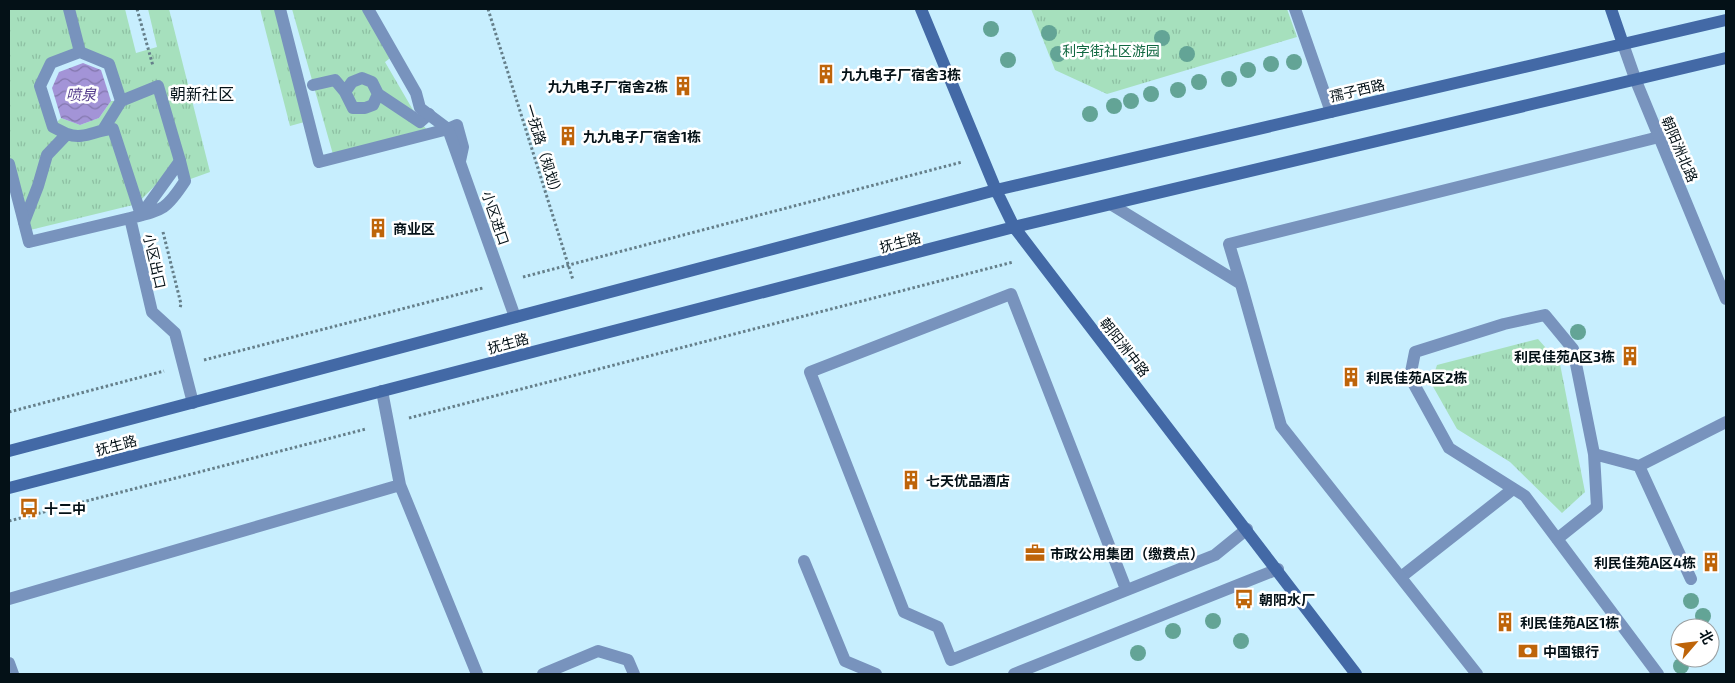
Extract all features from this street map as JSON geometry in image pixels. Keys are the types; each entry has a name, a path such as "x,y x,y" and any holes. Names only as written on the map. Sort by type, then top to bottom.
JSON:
{"main road":[{"name":"朝阳洲中路","path":"921,9 996,190 1014,227 1278,569 1356,674"},
{"name":"朝阳洲北路","path":"1611,9 1623,44"},
{"name":"孺子西路","path":"996,190 1726,20"},
{"path":"1014,227 1636,81 1726,58"},
{"name":"抚生路","path":"9,451 996,190"},
{"name":"抚生路","path":"9,488 1014,227"}],"street":[{"path":"69,9 80,52"},
{"path":"280,9 319,162 448,129"},
{"path":"368,9 425,111 448,129"},
{"path":"1295,9 1331,112"},
{"name":"朝阳洲北路","path":"1623,44 1636,81 1726,299"},
{"path":"9,164 29,242 157,212 170,203 185,181 158,86 121,101 103,130 78,138 53,127 40,86 51,63 80,52 109,64 121,101"},
{"path":"345,92 352,82 362,78 372,82 378,94 420,122 425,111"},
{"path":"313,85 335,80 345,92 353,108 365,108 373,105 378,94"},
{"name":"小区进口","path":"448,129 515,317"},
{"name":"小区出口","path":"103,130 113,130 135,217 152,312 175,333"},
{"path":"24,222 38,186 47,155 67,134"},
{"path":"1477,674 1282,426 1229,244 1659,137"},
{"path":"135,217 180,161"},
{"path":"1112,204 1240,284"},
{"path":"1126,589 1011,294 810,372 904,612 938,627 952,660 1215,555 1247,529"},
{"path":"1557,539 1597,507 1594,454 1573,349 1545,315 1504,324 1415,352 1410,377 1449,448 1525,496 1557,539 1658,674"},
{"path":"175,333 193,403"},
{"path":"382,391 400,485 477,674"},
{"path":"1594,454 1639,466 1726,422"},
{"path":"1639,466 1691,579"},
{"path":"9,599 400,485"},
{"path":"1401,577 1513,489"},
{"path":"804,561 845,661 876,674"},
{"path":"1014,674 1278,569"},
{"path":"543,674 598,651 628,660 634,674"},
{"path":"9,663 13,674"}],"path":[{"path":"137,9 158,86"},
{"name":"一抚路（规划）","path":"488,9 580,300"},
{"path":"157,212 181,304 175,333"},
{"path":"9,521 1036,256"}],"green space":[{"path":"9,9 125,9 136,53 157,47 148,9 169,9 210,172 185,181 179,161 137,204 26,231 9,164","holes":["80,52 109,64 120,101 111,101 99,118 80,125 61,118 53,126 40,86 51,63"]},
{"path":"260,9 280,9 308,121 290,126"},
{"path":"292,9 368,9 394,55 385,62 420,122 430,133 334,158"},
{"name":"利字街社区游园","path":"1031,9 1287,9 1297,37 1107,94 1055,70"},
{"path":"1538,339 1560,364 1585,492 1562,513 1510,462 1457,429 1431,383 1437,365"}],"water":[{"name":"喷泉","path":"83,63 101,70 111,101 99,118 80,125 61,118 52,88 59,72"}],"place":[{"name":"九九电子厂宿舍3栋","path":"826,74"},
{"name":"九九电子厂宿舍2栋","path":"683,86"},
{"name":"九九电子厂宿舍1栋","path":"568,136"},
{"name":"商业区","path":"378,228"},
{"name":"利民佳苑A区3栋","path":"1630,356"},
{"name":"利民佳苑A区2栋","path":"1351,377"},
{"name":"七天优品酒店","path":"911,480"},
{"name":"十二中","path":"29,508"},
{"name":"市政公用集团（缴费点）","path":"1035,553"},
{"name":"利民佳苑A区4栋","path":"1711,562"},
{"name":"朝阳水厂","path":"1244,599"},
{"name":"利民佳苑A区1栋","path":"1505,622"},
{"name":"中国银行","path":"1528,651"}],"district":[{"name":"朝新社区","path":"202,93"}]}
